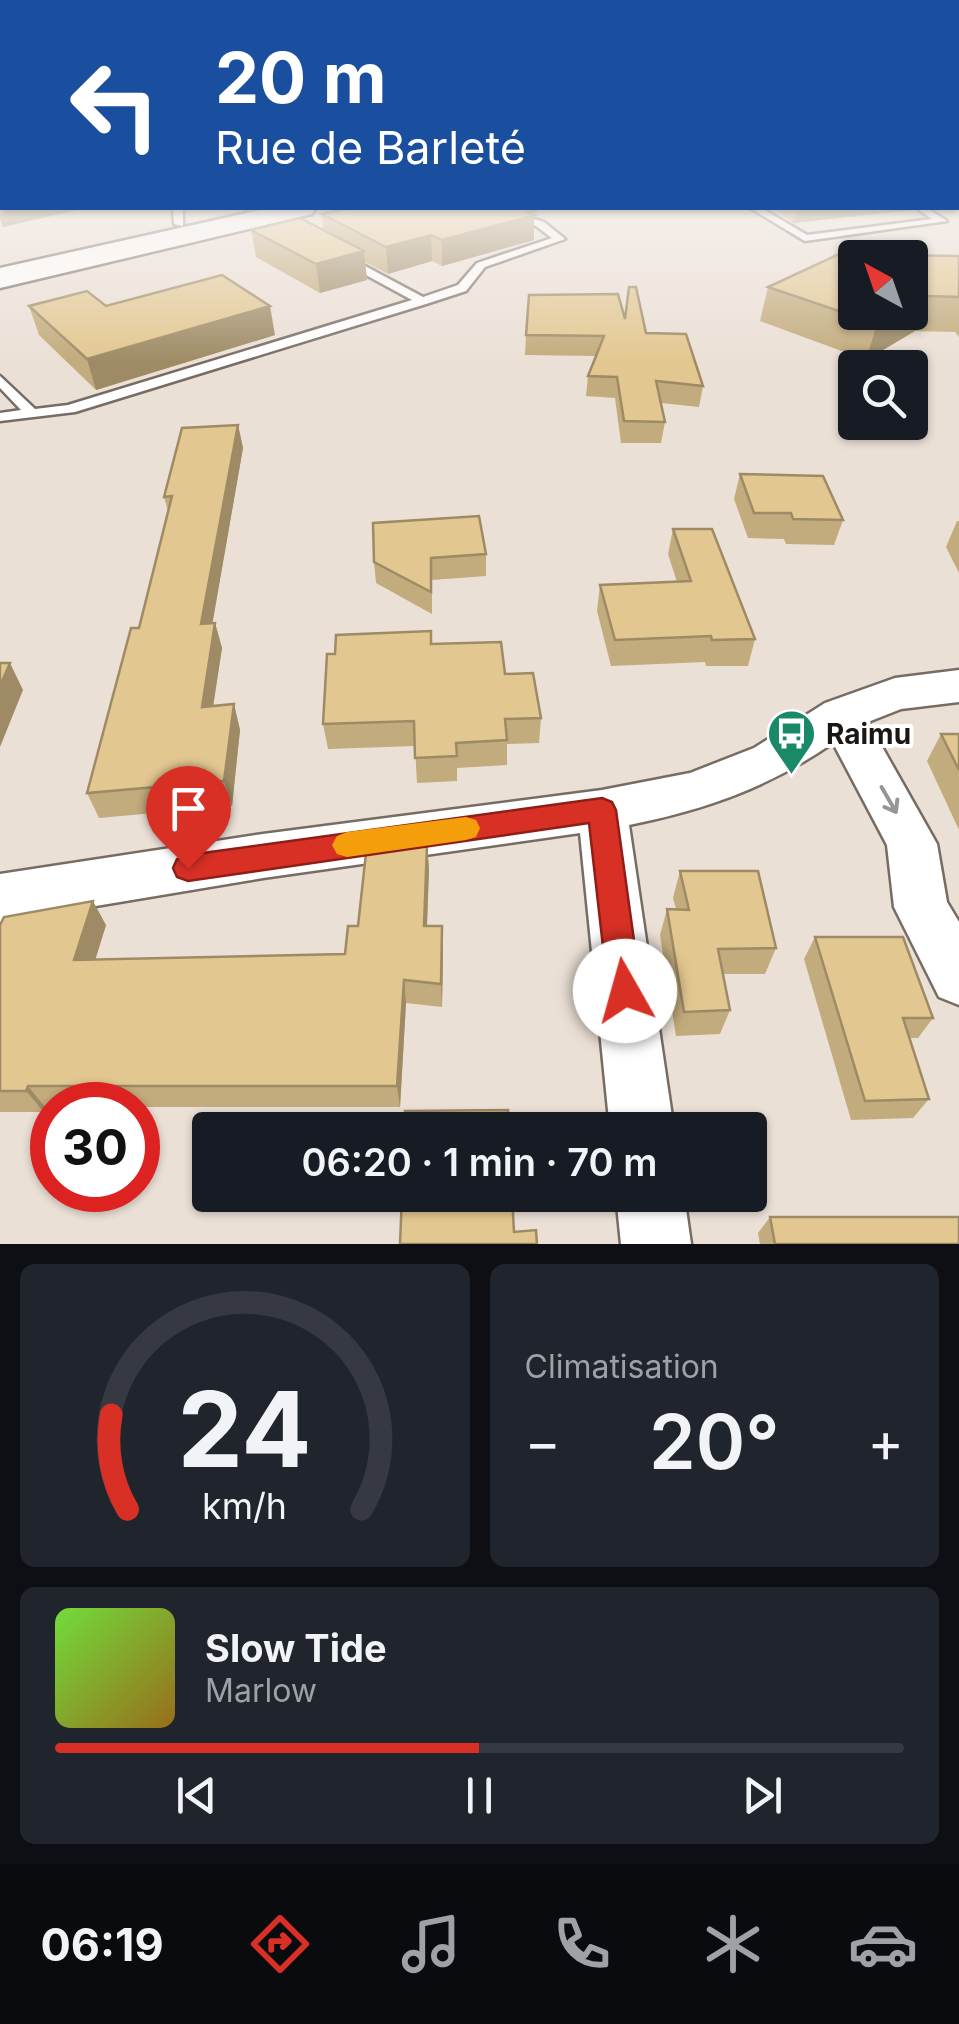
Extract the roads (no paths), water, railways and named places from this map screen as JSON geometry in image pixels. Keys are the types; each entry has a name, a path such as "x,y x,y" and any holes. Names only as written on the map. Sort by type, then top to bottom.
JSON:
{"main road":[{"path":"0,265 69,246"},
{"path":"0,278 129,246"}],"street":[{"path":"0,898 263,856 602,810 695,792 771,761 841,714 896,694 959,686"},
{"path":"841,714 912,844 921,907 959,977"},
{"path":"602,810 640,1112"},
{"path":"652,1212 656,1244"}],"lane":[{"path":"0,417 70,409 422,301 462,288 481,265 539,246"},
{"path":"327,250 422,301"},
{"path":"0,380 29,410 28,414"}],"place":[{"name":"Raimu","path":"791,776"}]}
